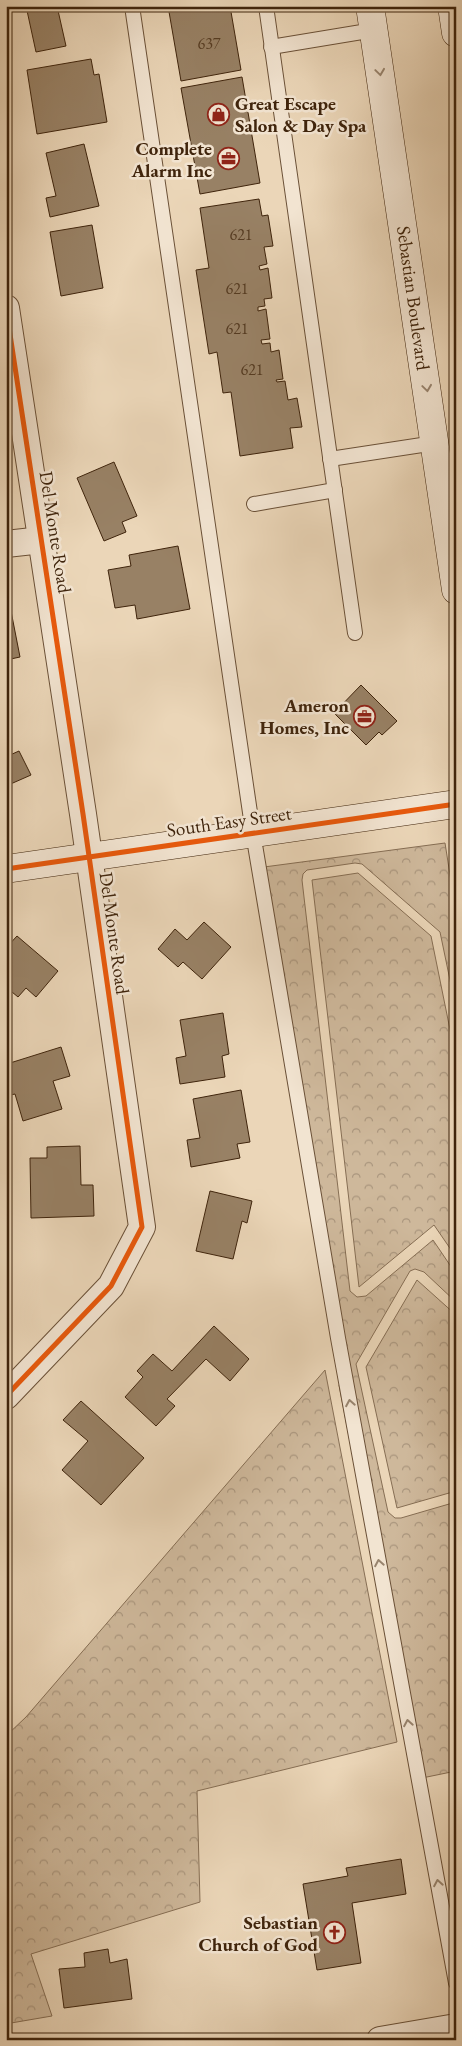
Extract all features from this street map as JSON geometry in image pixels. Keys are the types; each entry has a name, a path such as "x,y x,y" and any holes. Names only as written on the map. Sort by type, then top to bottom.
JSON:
{"main road":[{"path":"452,6 456,33"},
{"name":"Sebastian Boulevard","path":"372,18 456,590"},
{"name":"South Easy Street","path":"6,869 456,804"}],"street":[{"name":"Del Monte Road","path":"6,308 89,856 142,1227 112,1286 6,1396"},
{"path":"6,544 42,540"},
{"path":"380,2040 456,2027"}],"lane":[{"path":"132,6 253,833 338,1338 456,1982"},
{"path":"266,6 355,633"},
{"path":"271,46 372,18"},
{"path":"330,459 435,443"},
{"path":"254,504 335,490"}],"green space":[{"path":"445,843 456,913 456,1009 440,932 362,864 355,863 307,870 303,874 302,880 350,1291 357,1297 366,1296 433,1240 456,1274 456,1302 424,1272 415,1269 410,1271 356,1364 388,1512 395,1518 401,1518 456,1502 456,1771 422,1778 407,1736 339,1385 343,1380 264,867"},
{"path":"358,873 431,936 456,1059 456,1257 434,1225 359,1287 312,880"},
{"path":"417,1280 456,1315 456,1491 397,1508 366,1367"},
{"path":"325,1370 397,1742 197,1791 200,1902 31,1954 52,2016 11,2023 6,2002 6,1736 26,1717"}],"building":[{"path":"26,6 57,6 66,46 36,52"},
{"path":"168,6 230,6 241,70 181,81"},
{"path":"91,59 94,75 99,74 107,122 37,134 27,70"},
{"path":"242,77 260,183 200,194 181,88"},
{"path":"84,144 99,206 50,217 46,198 56,196 46,153"},
{"path":"259,199 262,216 268,215 273,246 264,247 267,264 259,266 260,270 268,268 272,298 264,299 265,306 258,307 258,311 266,309 270,339 261,340 262,344 270,343 271,352 279,350 283,379 276,380 277,382 285,381 288,400 297,398 302,427 290,428 293,448 240,456 231,392 223,393 217,352 209,354 196,270 209,268 200,208"},
{"path":"92,225 103,288 61,296 50,232"},
{"path":"114,462 137,516 122,522 126,532 104,541 77,478"},
{"path":"178,546 190,609 137,619 135,605 115,608 108,570 131,566 129,555"},
{"path":"6,606 10,606 20,657 6,660"},
{"path":"361,685 397,721 382,735 379,732 366,745 334,713"},
{"path":"6,747 10,755 19,751 31,775 6,786"},
{"path":"204,922 231,947 202,979 183,962 178,967 158,949 175,929 187,940"},
{"path":"17,936 58,971 36,997 26,988 18,997 6,987 6,981 10,976 6,973 6,948"},
{"path":"223,1013 229,1054 222,1056 225,1077 180,1084 176,1058 186,1056 180,1020"},
{"path":"61,1047 70,1076 53,1081 62,1109 23,1121 15,1094 6,1096 6,1069 11,1068 10,1063"},
{"path":"241,1090 250,1142 237,1144 240,1158 191,1167 187,1140 200,1138 193,1099"},
{"path":"80,1146 81,1185 93,1185 94,1216 31,1218 30,1158 47,1158 47,1147"},
{"path":"210,1191 252,1201 247,1223 242,1221 233,1259 196,1251"},
{"path":"214,1326 249,1359 230,1381 206,1359 167,1399 175,1406 156,1426 125,1397 143,1377 137,1371 153,1354 172,1371"},
{"path":"81,1401 144,1458 101,1505 62,1470 88,1441 63,1420"},
{"name":"Sebastian Church of God","path":"401,1859 406,1894 352,1903 361,1963 317,1970 303,1884 348,1876 346,1868"},
{"path":"108,1949 110,1963 127,1959 132,1999 64,2008 59,1969 85,1967 84,1953"}],"cycle path":[{"path":"6,308 83,814 142,1227 111,1286 6,1396"},
{"path":"6,869 456,804"}],"place":[{"name":"Great Escape Salon & Day Spa","path":"219,114"},
{"name":"Complete Alarm Inc","path":"228,159"},
{"name":"Ameron Homes, Inc","path":"365,716"},
{"name":"Sebastian Church of God","path":"334,1933"}]}
